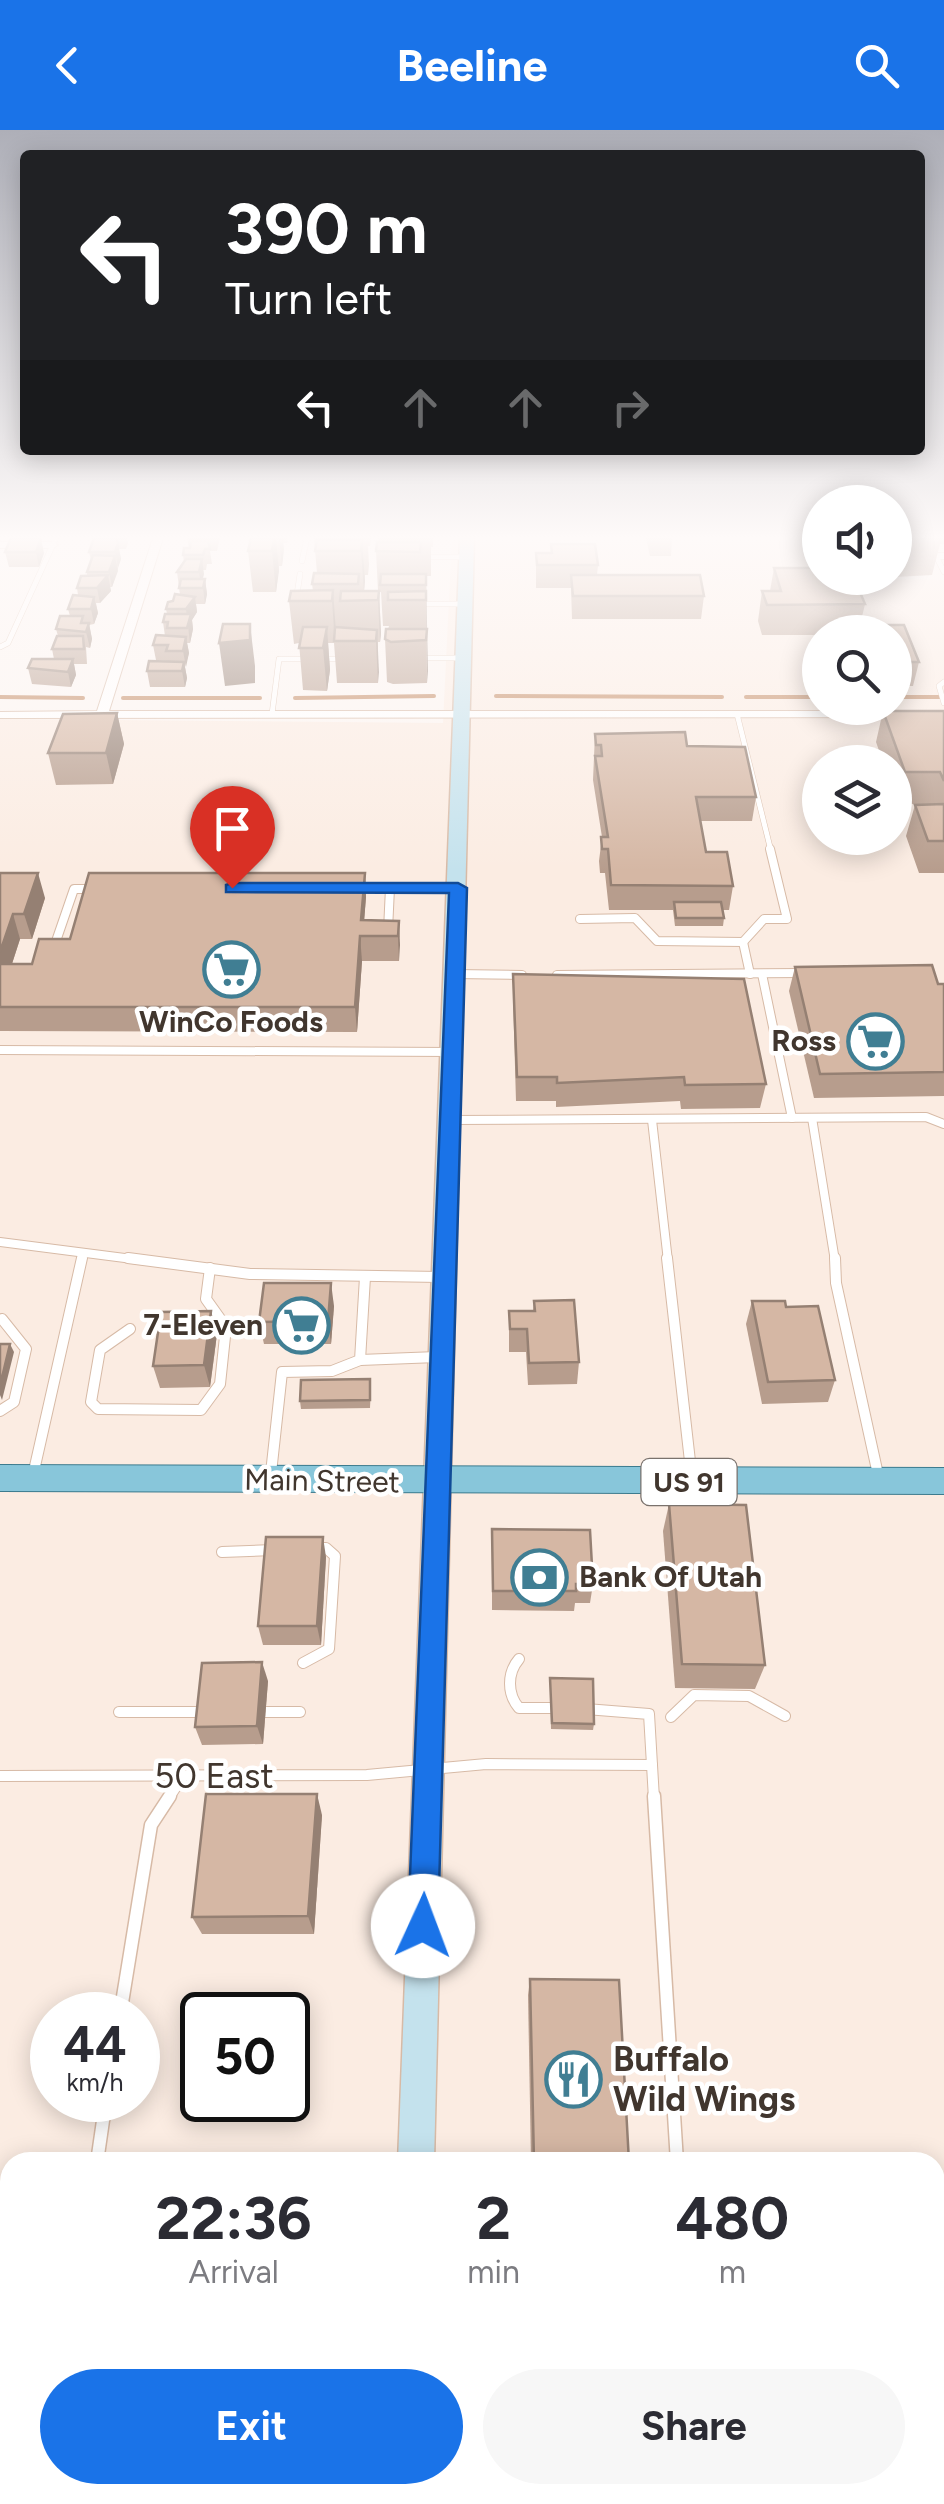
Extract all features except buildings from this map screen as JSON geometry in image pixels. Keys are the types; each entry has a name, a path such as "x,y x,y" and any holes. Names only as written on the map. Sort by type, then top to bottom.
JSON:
{"main road":[{"path":"416,2152 435,1482 466,649"},
{"name":"Main Street","path":"0,1478 944,1481"}],"street":[{"path":"102,714 123,649"},
{"path":"0,715 944,714"}],"lane":[{"path":"272,714 278,658 351,658"},
{"path":"405,658 466,658"},
{"path":"941,684 944,703"},
{"path":"580,919 635,918 657,941 743,942 764,919 786,919 737,714"},
{"path":"350,888 458,888"},
{"path":"387,945 390,888"},
{"path":"52,955 74,889 94,889"},
{"path":"743,942 750,974"},
{"path":"550,975 821,973"},
{"path":"455,974 531,975"},
{"path":"762,974 792,1118"},
{"path":"0,1050 452,1052"},
{"path":"449,1120 926,1117 944,1124"},
{"path":"812,1118 836,1252 836,1282 880,1482"},
{"path":"652,1120 692,1482"},
{"path":"0,1242 250,1274 443,1277"},
{"path":"33,1478 83,1254"},
{"path":"130,1329 100,1350 91,1402 98,1409 202,1410 213,1404 226,1327 206,1299 210,1268"},
{"path":"360,1360 364,1277"},
{"path":"0,1410 14,1402 26,1349 2,1320"},
{"path":"270,1481 282,1372 332,1371 360,1360 440,1358"},
{"path":"303,1663 329,1649 335,1556 326,1548 308,1548"},
{"path":"222,1552 291,1549"},
{"path":"519,1659 511,1668 511,1698 519,1708 648,1714 676,2152"},
{"path":"671,1718 694,1695 748,1696 785,1716"},
{"path":"119,1712 226,1712"},
{"path":"246,1712 300,1712"},
{"name":"50 East","path":"0,1776 367,1775 428,1768 652,1765"},
{"path":"124,1992 150,1825 183,1776"},
{"path":"98,2152 103,2122"}],"shaded area":[{"path":"447,649 802,649 802,725 912,725 912,649 944,649 944,2152 0,2152 0,719 443,723"}],"waterway":[{"path":"295,698 434,696"},
{"path":"496,696 722,697"},
{"path":"0,697 83,698"},
{"path":"746,697 802,697"},
{"path":"912,697 944,697"},
{"path":"123,698 260,698"}],"place":[{"name":"WinCo Foods","path":"231,969"},
{"name":"Ross","path":"875,1041"},
{"name":"7-Eleven","path":"302,1325"},
{"name":"Bank Of Utah","path":"540,1577"},
{"name":"Buffalo Wild Wings","path":"574,2079"}],"route":[{"path":"232,888 458,888 423,1926"}]}
